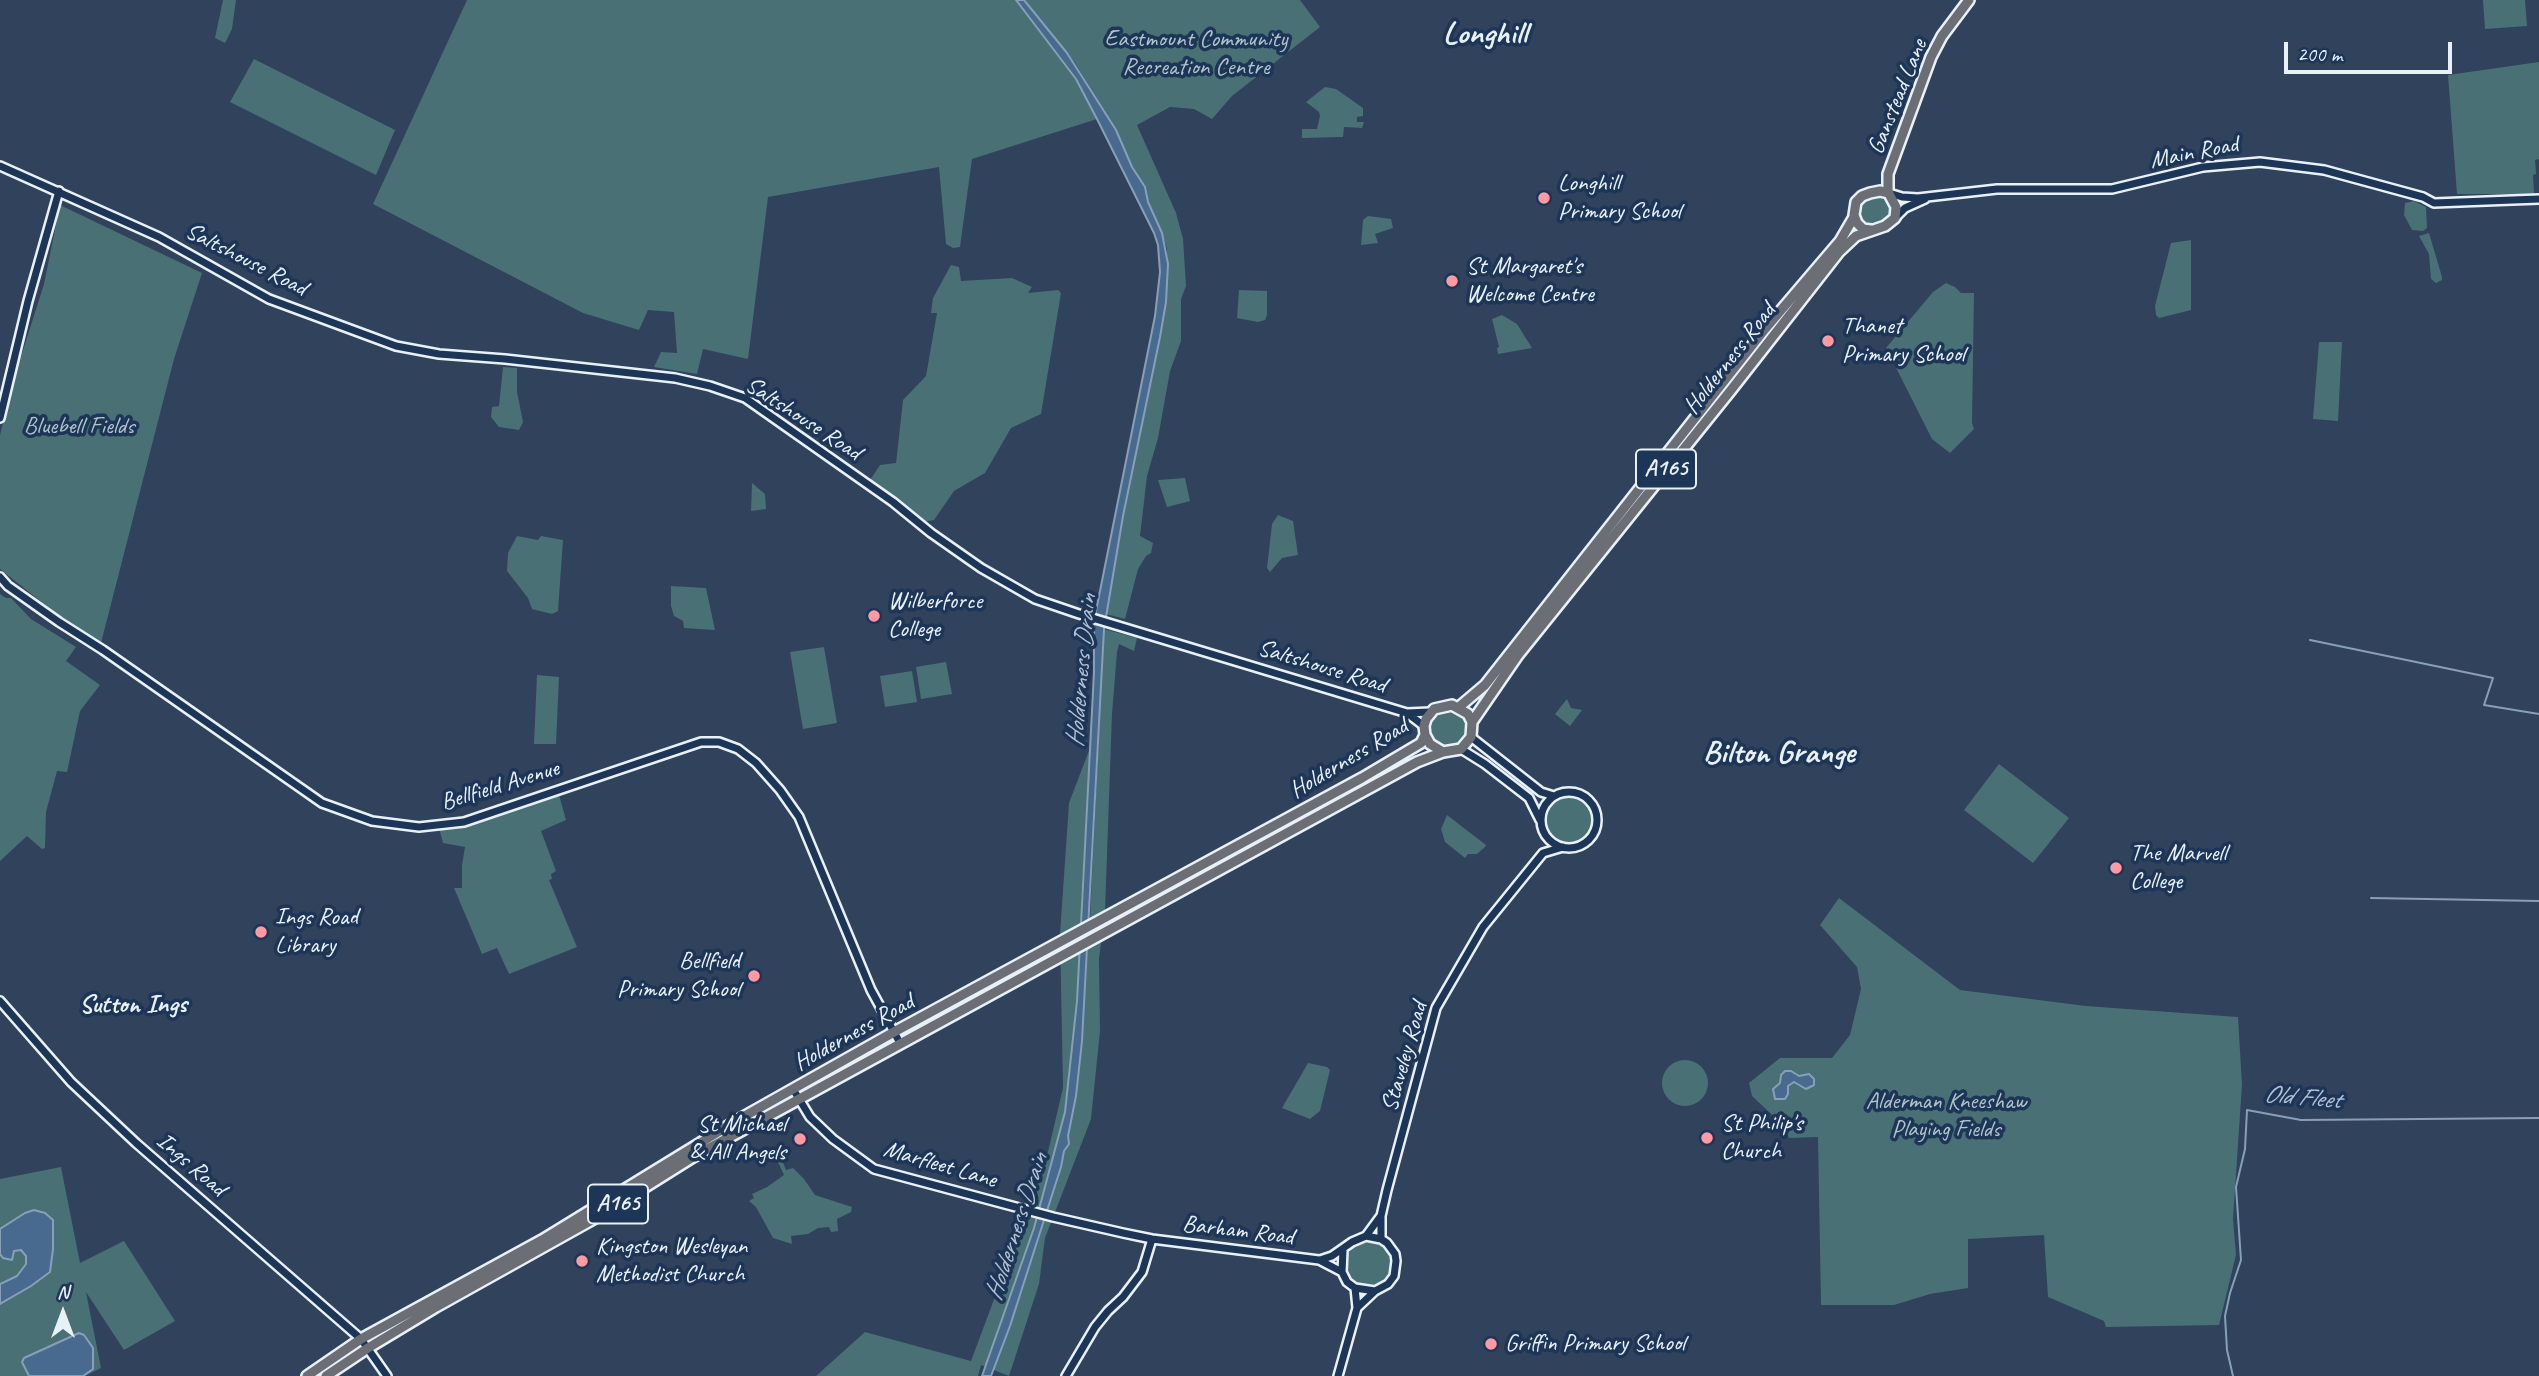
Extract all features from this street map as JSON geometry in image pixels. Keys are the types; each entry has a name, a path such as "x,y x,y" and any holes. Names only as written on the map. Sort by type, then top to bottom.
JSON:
{"highway":[{"name":"Ganstead Lane","path":"1889,193 1888,174 1931,57 1942,36 1969,0"},
{"name":"Ganstead Lane","path":"1870,193 1888,174"},
{"path":"1870,193 1889,193"},
{"name":"A165","path":"1854,217 1857,200 1870,193"},
{"name":"A165","path":"1873,230 1890,224 1896,217 1896,205 1889,193"},
{"path":"1854,217 1861,227 1873,230"},
{"name":"Holderness Road","path":"1459,707 1485,685 1765,329 1840,241 1854,217"},
{"name":"Holderness Road","path":"1472,722 1518,655 1839,251 1856,236 1873,230"},
{"path":"1430,712 1446,704 1459,707 1468,714 1472,722 1471,737 1461,749"},
{"name":"A165","path":"1425,731 1430,712"},
{"path":"1425,731 1430,744 1443,752"},
{"name":"Holderness Road","path":"307,1376 361,1339 542,1240 729,1125 894,1032 1362,778 1421,743 1425,731"},
{"name":"A165","path":"1443,752 1461,749"},
{"name":"Holderness Road","path":"326,1376 368,1348 599,1216 690,1159 1417,762 1443,752"}],"street":[{"name":"Main Road","path":"1889,193 1908,198 2002,189 2112,189 2203,167 2260,162 2324,170 2423,197 2434,203 2539,199"},
{"name":"Saltshouse Road","path":"0,166 159,237 269,299 396,346 439,354 675,378 745,398 893,502 981,568 1035,599 1407,713 1430,712"},
{"path":"0,418 28,301 59,191"},
{"name":"Main Road","path":"1896,217 1908,206 1935,195"},
{"name":"Bellfield Avenue","path":"0,577 8,586 59,622 114,657 322,803 372,821 419,827 464,822 701,742 729,745 747,755 780,790 799,817 871,990 900,1043"},
{"name":"Saltshouse Road","path":"1407,713 1425,731"},
{"path":"1471,737 1541,792 1554,796"},
{"path":"1461,749 1529,798 1545,834 1563,847"},
{"path":"1540,820 1545,805 1554,796 1564,792 1583,796 1591,802 1596,814 1596,826 1590,838 1578,846 1543,853 1545,834"},
{"name":"Staveley Road","path":"1381,1239 1381,1216 1436,1008 1483,927 1543,853"},
{"name":"Ings Road","path":"0,1001 53,1064 87,1097 361,1339 387,1376"},
{"name":"Marfleet Lane","path":"793,1089 810,1117 833,1139 874,1169 1053,1217 1152,1239"},
{"name":"Staveley Road","path":"1366,1237 1381,1216"},
{"path":"1357,1308 1375,1291 1388,1284 1394,1276 1396,1261 1391,1249 1381,1239 1366,1237 1352,1242 1343,1250 1342,1272 1355,1288 1375,1291"},
{"path":"1066,1376 1095,1327 1138,1278 1152,1239"},
{"name":"Barham Road","path":"1152,1239 1319,1260 1342,1272"},
{"name":"Barham Road","path":"1319,1260 1343,1250"},
{"path":"1338,1376 1357,1308 1355,1288"}],"green space":[{"path":"223,0 236,0 232,29 225,43 215,38"},
{"path":"467,0 1016,0 1076,79 1097,119 972,159 960,247 953,248 946,244 939,167 768,197 748,359 703,349 697,374 654,367 661,352 677,353 674,312 648,310 639,330 583,313 373,204"},
{"name":"Eastmount Community Recreation Centre","path":"1024,0 1300,0 1320,27 1232,96 1212,119 1194,109 1170,107 1137,125 1176,213 1183,239 1186,286 1181,299 1181,341 1170,371 1158,438 1147,476 1140,536 1153,543 1151,553 1138,569 1125,619 1106,614 1166,302 1167,249 1145,187 1132,167 1116,130 1075,63"},
{"path":"2483,0 2525,0 2527,26 2485,29"},
{"path":"254,59 395,130 376,175 230,102"},
{"path":"2539,62 2539,159 2535,160 2534,194 2457,194 2448,75"},
{"path":"1325,87 1336,89 1363,108 1363,116 1357,117 1357,122 1364,122 1362,128 1344,127 1343,137 1302,138 1302,129 1317,129 1320,116 1319,112 1306,102"},
{"path":"1876,195 1885,196 1894,212 1887,222 1872,226 1863,222 1858,213 1864,199"},
{"path":"2414,201 2426,207 2427,228 2423,231 2412,230 2404,215 2405,203"},
{"name":"Bluebell Fields","path":"60,205 202,273 174,359 101,643 49,608 0,569 0,435 12,385 44,284"},
{"path":"1368,216 1391,219 1393,228 1375,234 1378,243 1361,245 1363,220"},
{"path":"2429,233 2442,277 2442,280 2436,283 2431,279 2429,254 2419,236"},
{"path":"2191,240 2191,310 2159,318 2155,306 2171,243"},
{"path":"951,265 959,267 961,281 1012,278 1032,287 1028,293 1058,290 1061,293 1041,414 1011,428 985,473 954,491 934,520 923,522 870,480 880,465 896,463 903,400 926,376 937,313 931,313 933,298"},
{"path":"1946,283 1961,293 1974,293 1974,429 1950,453 1932,439 1886,348 1933,292"},
{"path":"1239,290 1267,291 1265,320 1258,322 1237,318"},
{"path":"1502,315 1517,324 1532,348 1498,354 1499,347 1492,319"},
{"path":"2319,342 2342,342 2338,421 2313,419"},
{"path":"503,367 517,368 517,392 523,422 519,430 499,427 491,417 492,407 499,406"},
{"path":"1185,478 1190,501 1167,507 1158,480"},
{"path":"752,483 765,494 766,509 751,511"},
{"path":"1278,515 1293,521 1298,555 1282,558 1270,572 1267,568 1272,524"},
{"path":"517,536 538,540 541,536 563,540 558,611 552,614 532,609 528,598 507,571 508,553"},
{"path":"671,586 706,588 715,630 684,628 683,621 674,616"},
{"path":"0,594 11,598 31,619 76,647 66,661 100,685 80,711 67,772 57,771 46,812 45,848 42,849 27,836 0,861"},
{"path":"1104,629 1137,638 1134,651 1119,644 1117,652 1112,714 1105,911 1099,959 1100,1031 1091,1119 1045,1238 1039,1284 1009,1376 981,1365 978,1376 816,1376 865,1332 971,1361 1046,1160 1063,1088 1060,934 1069,803 1090,748 1081,905 1090,918"},
{"path":"824,647 837,723 803,729 790,652"},
{"path":"946,662 952,694 921,699 916,667"},
{"path":"912,671 917,702 885,707 880,676"},
{"path":"537,675 559,677 556,744 534,744"},
{"path":"1567,699 1571,708 1582,710 1570,726 1555,714"},
{"path":"1448,708 1462,714 1468,728 1462,742 1448,748 1434,742 1428,728 1434,714"},
{"path":"1999,764 2069,818 2033,863 1964,810"},
{"path":"558,791 566,820 541,831 556,871 551,874 552,879 549,880 577,947 509,974 497,948 482,954 454,888 462,888 465,847 443,843 439,828"},
{"path":"1570,797 1587,803 1593,820 1587,837 1570,843 1553,837 1547,820 1553,803"},
{"path":"1447,815 1486,845 1485,847 1477,854 1468,854 1465,858 1445,842 1441,829"},
{"name":"Alderman Kneeshaw Playing Fields","path":"1839,898 1960,990 2086,1006 2238,1017 2242,1085 2233,1219 2236,1255 2219,1325 2106,1327 2104,1321 2048,1297 2044,1235 1968,1239 1968,1288 1930,1294 1894,1305 1821,1305 1818,1137 1789,1138 1785,1127 1752,1096 1749,1083 1780,1058 1832,1058 1850,1035 1861,989 1857,967 1820,925"},
{"path":"1685,1060 1701,1067 1708,1083 1701,1099 1685,1106 1669,1099 1662,1083 1669,1067"},
{"path":"1308,1063 1330,1070 1320,1111 1310,1119 1282,1108"},
{"path":"782,1160 786,1170 793,1168 815,1195 852,1207 851,1212 837,1219 838,1231 831,1232 829,1227 818,1228 808,1234 791,1236 792,1244 773,1238 756,1207 749,1201 754,1198 752,1194 784,1175 778,1162"},
{"path":"61,1167 80,1263 124,1241 175,1321 124,1350 86,1292 101,1368 85,1376 0,1376 0,1179"},
{"path":"1368,1242 1384,1249 1391,1265 1384,1281 1368,1288 1352,1281 1345,1265 1352,1249"}],"water":[{"path":"1016,0 1024,0 1067,53 1116,130 1132,167 1145,187 1148,202 1162,233 1168,264 1166,302 1160,337 1123,516 1104,629 1082,1041 1069,1144 1064,1151 1010,1326 991,1376 982,1376 1034,1228 1065,1112 1077,1001 1094,672 1094,621 1155,316 1160,272 1158,245 1154,233 1076,79"},
{"path":"1785,1071 1799,1076 1809,1074 1814,1079 1814,1085 1806,1089 1794,1082 1788,1086 1785,1099 1775,1099 1773,1089 1780,1083 1781,1075"},
{"path":"34,1210 45,1213 53,1220 50,1272 0,1304 0,1284 17,1276 26,1264 26,1256 21,1250 14,1251 12,1260 3,1258 0,1254 0,1229"},
{"path":"79,1333 84,1335 93,1348 93,1369 83,1376 29,1376 22,1362 24,1358"}],"waterway":[{"path":"2310,640 2493,678 2484,705 2539,714"},
{"path":"2371,898 2539,901"},
{"name":"Old Fleet","path":"2233,1376 2227,1350 2225,1316 2241,1260 2236,1187 2245,1149 2247,1110 2301,1120 2539,1118"}],"place":[{"name":"Longhill Primary School","path":"1544,198"},
{"name":"St Margaret's Welcome Centre","path":"1452,281"},
{"name":"Thanet Primary School","path":"1828,341"},
{"name":"Wilberforce College","path":"874,616"},
{"name":"The Marvell College","path":"2116,868"},
{"name":"Ings Road Library","path":"261,932"},
{"name":"Bellfield Primary School","path":"754,976"},
{"name":"St Philip's Church","path":"1707,1138"},
{"name":"St Michael & All Angels","path":"800,1139"},
{"name":"Kingston Wesleyan Methodist Church","path":"582,1261"},
{"name":"Griffin Primary School","path":"1491,1344"}],"district":[{"name":"Longhill","path":"1485,35"},
{"name":"Bilton Grange","path":"1779,754"},
{"name":"Sutton Ings","path":"133,1005"}],"water label":[{"name":"Holderness Drain","path":"1082,671"},
{"name":"Holderness Drain","path":"1017,1227"}]}
